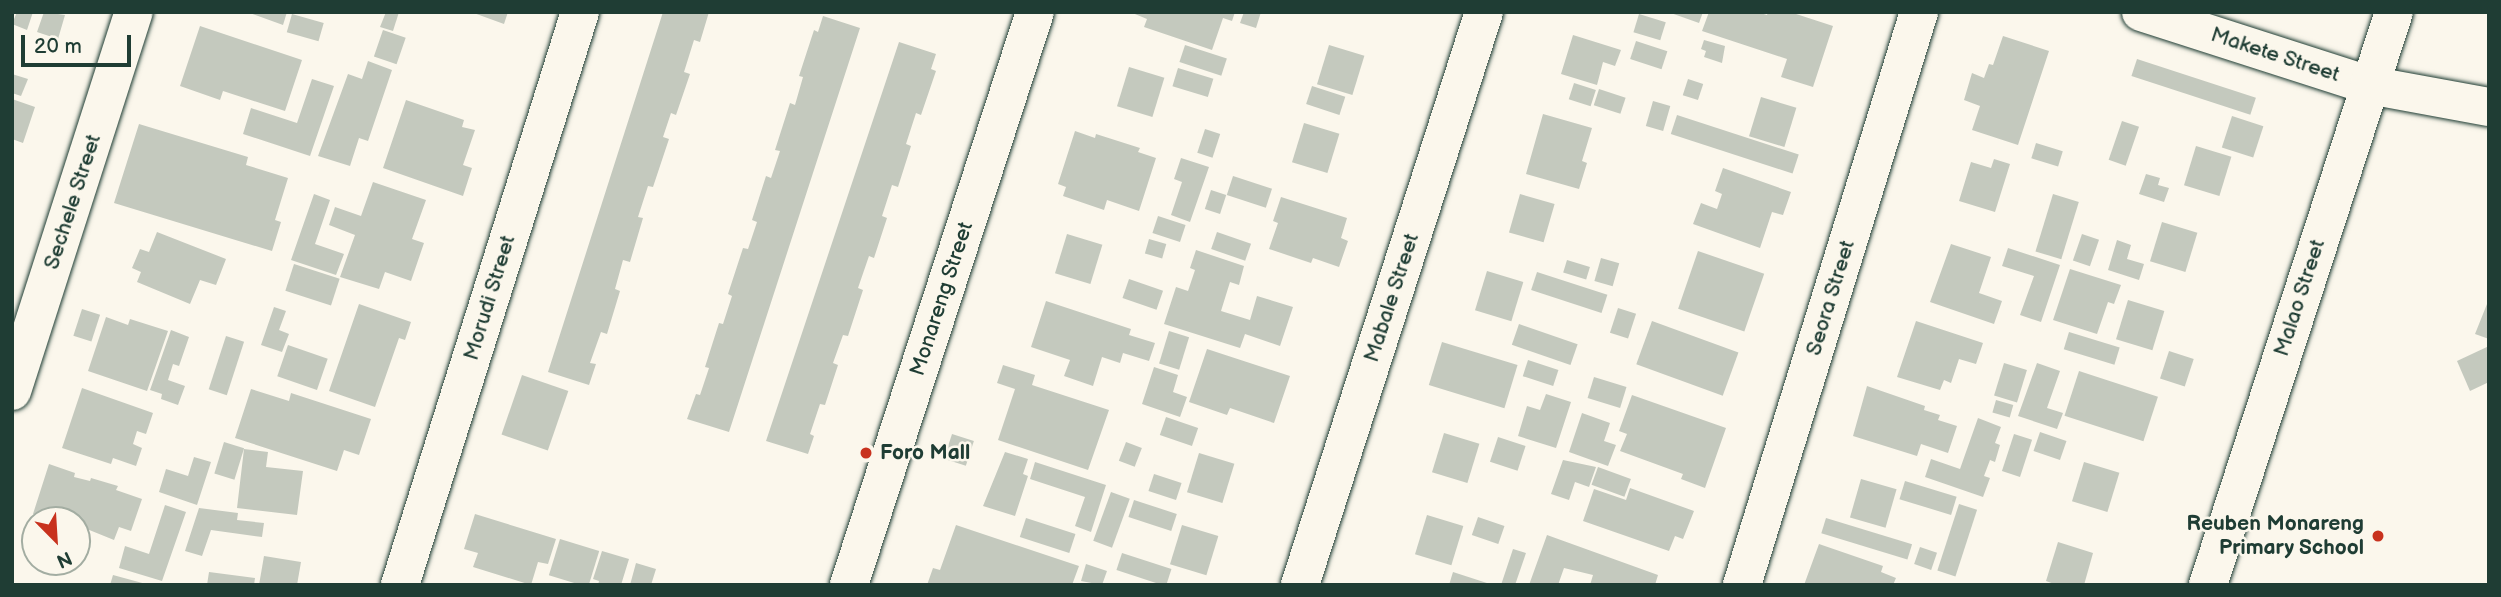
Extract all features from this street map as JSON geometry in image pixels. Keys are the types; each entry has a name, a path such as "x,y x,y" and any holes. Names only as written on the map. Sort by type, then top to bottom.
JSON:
{"street":[{"name":"Sechele Street","path":"12,391 134,12"},
{"name":"Morudi Street","path":"400,585 580,12"},
{"name":"Monareng Street","path":"849,585 1035,12"},
{"name":"Mabale Street","path":"1300,585 1484,12"},
{"name":"Seora Street","path":"1742,585 1919,12"},
{"name":"Makete Street","path":"2141,12 2369,85 2489,107"},
{"name":"Malao Street","path":"2208,585 2394,12"}],"building":[{"path":"17,12 33,12 27,30 12,24"},
{"path":"44,12 65,15 58,39 37,32"},
{"path":"247,12 287,12 283,25"},
{"path":"386,12 399,12 393,31 380,27"},
{"path":"471,12 508,12 504,24"},
{"path":"663,12 709,12 700,42 694,40 684,72 690,74 676,115 671,113 663,137 669,139 653,187 648,186 638,217 643,218 630,262 623,260 615,289 620,291 607,334 601,332 590,363 596,364 589,385 548,372"},
{"path":"1130,12 1235,12 1232,21 1223,18 1212,50 1144,27 1147,19"},
{"path":"1244,12 1261,12 1256,28 1240,23"},
{"path":"1668,12 1703,12 1699,23"},
{"path":"1709,12 1757,12 1767,15 1768,12 1790,12 1833,26 1813,87 1781,77 1787,59 1702,31"},
{"path":"292,14 324,23 318,41 287,32"},
{"path":"1639,14 1666,22 1660,40 1633,32"},
{"path":"823,16 860,28 729,432 687,419 696,394 700,395 709,368 705,367 719,323 723,324 732,296 728,294 743,248 748,249 757,222 752,220 766,176 771,178 780,151 775,150 790,103 795,105 803,77 799,76 814,30 818,32"},
{"path":"200,26 302,60 285,111 223,91 220,100 180,86"},
{"path":"383,30 406,38 397,64 374,56"},
{"path":"1573,35 1621,50 1615,66 1603,62 1597,85 1561,74"},
{"path":"2003,36 2049,51 2018,145 1972,130 1980,106 1964,100 1972,73 1984,78 1989,64 1993,65"},
{"path":"1704,40 1725,46 1722,63 1704,57 1706,51 1701,49"},
{"path":"1636,41 1667,51 1662,69 1630,59"},
{"path":"899,42 936,54 931,69 936,71 921,115 916,113 906,144 911,146 898,187 892,185 882,216 887,218 874,258 869,256 858,288 863,290 848,336 843,335 833,363 838,365 825,405 820,404 810,434 814,436 808,454 766,441"},
{"path":"1185,45 1227,59 1221,76 1179,62"},
{"path":"1329,45 1364,56 1352,95 1317,84"},
{"path":"2137,59 2256,98 2250,115 2131,76"},
{"path":"368,61 392,70 368,141 359,138 350,166 318,156 348,74 362,79"},
{"path":"1129,67 1164,78 1152,117 1117,106"},
{"path":"1178,68 1213,79 1208,97 1172,86"},
{"path":"12,74 28,79 21,96 12,93"},
{"path":"312,79 334,86 310,156 243,134 251,108 297,123"},
{"path":"1688,79 1703,84 1698,100 1683,95"},
{"path":"1574,83 1596,90 1591,106 1569,99"},
{"path":"1312,86 1345,97 1339,115 1306,104"},
{"path":"1599,89 1626,98 1620,114 1594,105"},
{"path":"1761,97 1796,108 1784,147 1749,136"},
{"path":"12,99 35,107 23,143 12,139"},
{"path":"406,100 464,120 462,127 475,130 463,165 472,168 463,196 383,168"},
{"path":"1653,101 1670,106 1663,131 1646,126"},
{"path":"1543,114 1592,128 1582,161 1587,163 1579,189 1526,174"},
{"path":"1677,115 1799,155 1793,174 1671,134"},
{"path":"2232,116 2263,126 2253,158 2222,147"},
{"path":"2122,121 2139,127 2126,166 2109,160"},
{"path":"1304,123 1339,134 1327,173 1292,162"},
{"path":"139,124 248,157 246,165 288,178 275,220 281,222 272,251 114,203"},
{"path":"1205,129 1220,134 1212,158 1197,153"},
{"path":"1075,131 1095,138 1096,134 1140,148 1138,152 1156,158 1139,211 1107,200 1104,210 1063,196 1066,187 1058,184"},
{"path":"2036,143 2063,151 2058,166 2031,158"},
{"path":"2196,146 2231,157 2219,196 2184,185"},
{"path":"1181,158 1209,167 1190,222 1171,215 1182,182 1174,179"},
{"path":"1994,159 2010,164 1995,212 1959,201 1971,162 1991,168"},
{"path":"1723,168 1791,192 1783,215 1772,212 1760,248 1693,224 1701,203 1717,209 1722,194 1715,191"},
{"path":"2146,174 2160,178 2158,185 2169,188 2164,202 2139,194"},
{"path":"1233,176 1272,189 1266,208 1227,195"},
{"path":"373,182 426,200 412,239 424,243 411,281 385,272 379,289 340,277 355,235 329,225 335,207 361,216"},
{"path":"1211,190 1226,195 1220,214 1205,209"},
{"path":"314,194 330,200 315,244 344,254 336,275 291,260"},
{"path":"1520,194 1555,204 1544,242 1509,232"},
{"path":"2053,194 2079,202 2061,259 2035,251"},
{"path":"1281,197 1347,218 1341,238 1348,241 1339,267 1313,258 1311,263 1269,249 1278,223 1273,221"},
{"path":"1158,216 1186,225 1180,242 1152,233"},
{"path":"2162,222 2197,233 2185,272 2150,261"},
{"path":"157,232 226,259 216,285 200,280 190,304 137,282 141,272 132,268 140,249 149,252"},
{"path":"1217,232 1251,244 1245,261 1211,249"},
{"path":"1067,234 1102,245 1090,284 1055,273"},
{"path":"2082,234 2099,240 2090,266 2073,260"},
{"path":"1149,239 1166,244 1162,258 1145,253"},
{"path":"2117,240 2131,245 2127,259 2144,264 2139,280 2108,270"},
{"path":"1951,244 1991,257 1979,293 2002,301 1994,324 1930,302"},
{"path":"2008,248 2060,265 2041,322 2020,315 2034,276 2002,266"},
{"path":"1196,250 1244,266 1239,285 1230,282 1221,311 1250,320 1257,296 1293,307 1280,346 1245,334 1240,348 1164,324 1176,287 1188,291 1195,270 1190,268"},
{"path":"1698,251 1764,274 1744,331 1678,309"},
{"path":"1601,258 1619,263 1613,286 1594,281"},
{"path":"1567,260 1590,267 1586,279 1563,272"},
{"path":"294,264 340,279 331,305 285,291"},
{"path":"2070,269 2121,285 2114,304 2108,302 2097,334 2053,320"},
{"path":"1487,271 1523,282 1511,321 1475,310"},
{"path":"1537,272 1607,295 1602,313 1531,290"},
{"path":"1129,279 1163,291 1157,310 1122,298"},
{"path":"2489,299 2489,339 2475,334"},
{"path":"2128,300 2164,311 2152,350 2116,339"},
{"path":"1046,301 1131,329 1129,335 1155,343 1149,361 1123,353 1120,363 1102,357 1093,386 1064,376 1070,360 1031,347"},
{"path":"359,304 411,322 405,340 399,338 375,407 329,391"},
{"path":"274,307 286,311 279,330 289,334 282,352 261,345"},
{"path":"1618,308 1636,314 1628,339 1610,333"},
{"path":"82,309 100,315 91,342 73,336"},
{"path":"106,317 128,325 130,319 168,331 147,391 88,371"},
{"path":"1652,321 1738,352 1723,396 1636,364"},
{"path":"1916,321 1983,343 1976,364 1959,359 1951,383 1944,380 1940,390 1897,377"},
{"path":"1519,324 1578,344 1570,365 1512,345"},
{"path":"171,330 189,337 179,366 173,364 168,380 185,386 178,405 161,399 162,394 150,390"},
{"path":"1169,331 1189,337 1179,370 1159,364"},
{"path":"2069,332 2120,347 2114,365 2064,349"},
{"path":"226,336 244,342 227,395 209,389"},
{"path":"1442,342 1518,365 1504,408 1429,385"},
{"path":"288,345 328,359 317,390 277,376"},
{"path":"2489,346 2489,382 2470,391 2457,361"},
{"path":"1207,349 1290,376 1274,423 1230,408 1227,415 1189,402"},
{"path":"2169,351 2194,359 2185,387 2160,379"},
{"path":"1528,360 1558,370 1553,386 1523,376"},
{"path":"2004,363 2027,370 2017,403 1994,396"},
{"path":"2037,363 2060,371 2047,408 2063,413 2057,429 2018,416"},
{"path":"1003,365 1035,375 1032,385 1109,410 1088,470 998,440 1015,389 997,383"},
{"path":"1154,367 1178,375 1173,392 1187,397 1180,417 1142,404"},
{"path":"2079,371 2158,397 2143,441 2064,416"},
{"path":"522,375 568,391 548,451 501,435"},
{"path":"1594,377 1627,387 1620,408 1588,398"},
{"path":"1867,386 1925,406 1924,410 1940,415 1938,420 1957,426 1948,453 1921,444 1917,456 1853,436"},
{"path":"82,388 153,413 146,434 137,431 133,444 142,448 136,466 113,458 111,464 62,448"},
{"path":"251,389 289,401 291,393 371,419 359,455 344,450 337,471 235,438"},
{"path":"1546,394 1571,402 1556,448 1518,436 1527,406 1540,410"},
{"path":"1632,395 1726,428 1705,488 1681,479 1683,474 1620,451 1627,434 1619,431"},
{"path":"1996,400 2013,405 2010,417 1992,412"},
{"path":"1582,413 1610,423 1604,441 1616,445 1608,466 1569,452"},
{"path":"1166,417 1198,428 1192,446 1160,435"},
{"path":"1978,418 2001,427 1995,443 2000,445 1995,462 1990,460 1984,476 1990,478 1983,497 1925,477 1931,459 1960,469"},
{"path":"2040,432 2066,441 2060,460 2033,451"},
{"path":"1444,433 1479,444 1467,483 1432,472"},
{"path":"952,434 974,441 966,466 944,459"},
{"path":"2014,434 2032,440 2020,477 2002,471"},
{"path":"1498,437 1526,446 1518,471 1490,462"},
{"path":"224,442 244,448 234,480 214,474"},
{"path":"1126,442 1142,448 1135,467 1119,461"},
{"path":"244,449 268,452 266,467 303,471 297,515 237,508"},
{"path":"1005,452 1028,459 1023,474 1028,476 1015,516 983,506"},
{"path":"1199,453 1234,464 1222,503 1187,492"},
{"path":"194,457 211,462 197,505 159,492 166,469 188,476"},
{"path":"1563,460 1596,467 1589,487 1575,482 1569,500 1551,494"},
{"path":"1035,462 1106,485 1091,532 1075,526 1085,497 1030,479"},
{"path":"2084,462 2119,473 2107,512 2072,501"},
{"path":"49,464 75,473 74,477 90,481 91,478 118,486 116,490 142,499 131,531 119,527 114,540 91,531 91,506 36,506"},
{"path":"1598,467 1631,479 1624,497 1592,485"},
{"path":"1154,474 1182,483 1176,500 1148,491"},
{"path":"1861,479 1897,489 1886,528 1850,517"},
{"path":"1905,481 1957,497 1951,515 1899,499"},
{"path":"1630,488 1694,511 1683,539 1675,536 1669,551 1583,521 1594,489 1626,500"},
{"path":"1111,492 1130,499 1112,548 1093,541"},
{"path":"1134,500 1177,514 1171,531 1128,517"},
{"path":"1959,504 1977,510 1955,576 1937,571"},
{"path":"165,505 186,512 162,581 119,568 125,546 149,554"},
{"path":"199,508 238,513 237,520 264,523 262,537 211,530 202,556 185,551"},
{"path":"475,514 556,539 548,564 538,562 531,585 473,567 478,553 464,549"},
{"path":"1427,515 1463,526 1451,565 1415,554"},
{"path":"1478,517 1504,526 1498,544 1472,535"},
{"path":"1026,518 1075,534 1069,553 1020,537"},
{"path":"1826,518 1912,544 1907,560 1821,533"},
{"path":"956,525 1079,566 1072,585 927,585 933,568 940,570"},
{"path":"1182,525 1218,536 1206,575 1170,564"},
{"path":"1547,535 1658,575 1655,585 1590,585 1593,575 1564,568 1558,585 1529,585"},
{"path":"560,539 599,551 589,585 549,575"},
{"path":"2058,542 2093,553 2084,585 2057,585 2046,581"},
{"path":"1819,544 1883,566 1881,572 1896,578 1893,585 1804,585"},
{"path":"1920,547 1937,553 1931,570 1914,564"},
{"path":"1513,549 1526,553 1515,585 1501,585"},
{"path":"602,551 629,559 621,585 598,585 599,581 593,579"},
{"path":"1122,553 1171,569 1166,585 1116,570"},
{"path":"264,556 301,562 297,585 259,585"},
{"path":"636,563 656,569 651,585 630,585"},
{"path":"1086,564 1107,571 1102,585 1081,581"},
{"path":"209,572 255,578 254,585 207,585"},
{"path":"1453,572 1490,584 1490,585 1449,585"},
{"path":"113,575 146,584 146,585 110,585"}],"place":[{"name":"Foro Mall","path":"866,453"},
{"name":"Reuben Monareng Primary School","path":"2378,536"}]}
